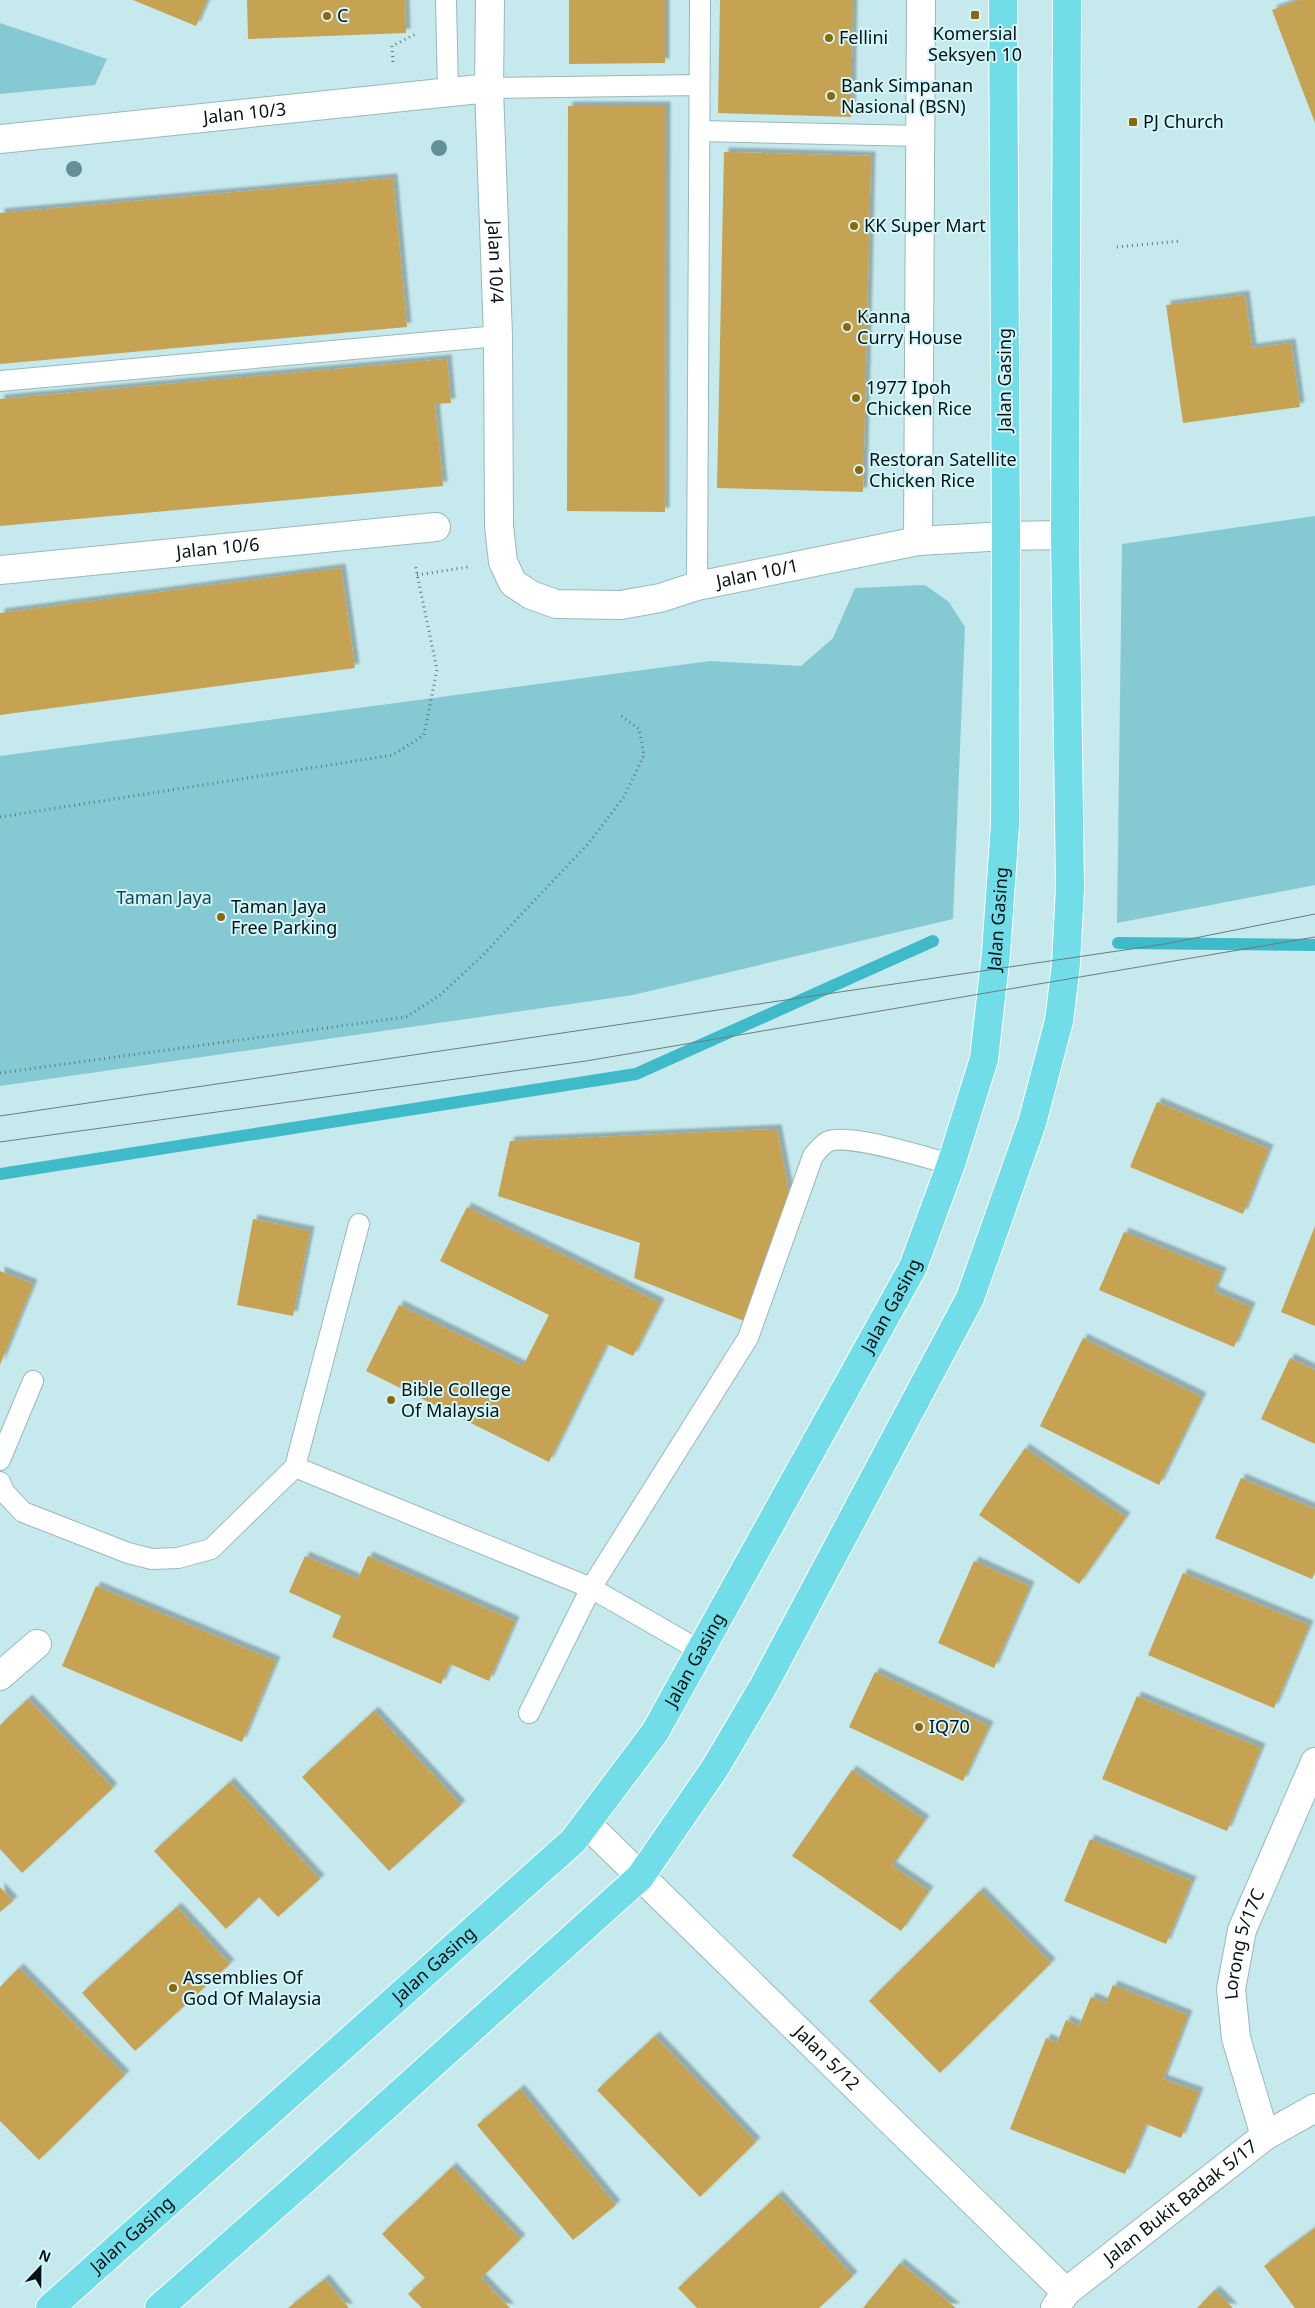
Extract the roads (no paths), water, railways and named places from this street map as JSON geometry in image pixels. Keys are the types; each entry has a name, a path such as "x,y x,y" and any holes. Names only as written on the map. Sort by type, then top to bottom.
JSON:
{"main road":[{"name":"Jalan Gasing","path":"50,2308 572,1841 587,1824 655,1732 912,1267 951,1164 984,1059 996,953 1005,824 1006,536 1003,0"},
{"path":"159,2308 303,2181 640,1876 715,1768 764,1685 970,1298 1032,1123 1059,1021 1066,954 1070,887 1065,535 1067,0"}],"street":[{"name":"Jalan 10/4","path":"490,0 489,88 498,336 498,526"},
{"path":"918,541 921,0"},
{"name":"Jalan 10/3","path":"0,139 489,88"},
{"name":"Jalan 10/1","path":"498,526 503,562 513,583 531,595 556,604 621,605 660,598 697,586 918,541 1065,535"},
{"name":"Jalan 10/6","path":"0,570 436,527"},
{"path":"0,1676 37,1644"},
{"name":"Lorong 5/17C","path":"1265,2136 1236,2038 1231,1989 1242,1930 1315,1762"},
{"name":"Jalan 5/12","path":"587,1824 1060,2300"},
{"name":"Jalan Bukit Badak 5/17","path":"1060,2300 1265,2136 1315,2108"}],"lane":[{"path":"446,0 448,91"},
{"path":"697,586 700,0"},
{"path":"489,88 699,85"},
{"path":"700,131 920,136"},
{"path":"0,381 498,336"},
{"path":"529,1713 591,1588 748,1338 809,1165 820,1148 828,1142 843,1140 883,1146 951,1164"},
{"path":"0,1482 4,1492 23,1512 128,1553 152,1559 178,1558 211,1549 295,1467 359,1224"},
{"path":"0,1460 33,1381"},
{"path":"295,1467 591,1588 699,1650"}],"waterway":[{"path":"0,1174 636,1074 933,941"},
{"path":"1118,943 1315,945"}],"tram line":[{"path":"0,1116 1165,944 1315,914"},
{"path":"0,1142 586,1061 1315,937"}],"place":[{"name":"Komersial Seksyen 10","path":"975,15"},
{"name":"C","path":"327,16"},
{"name":"Fellini","path":"829,38"},
{"name":"Bank Simpanan Nasional (BSN)","path":"831,96"},
{"name":"PJ Church","path":"1133,122"},
{"name":"KK Super Mart","path":"854,226"},
{"name":"Kanna Curry House","path":"847,327"},
{"name":"1977 Ipoh Chicken Rice","path":"856,398"},
{"name":"Restoran Satellite Chicken Rice","path":"859,470"},
{"name":"Taman Jaya Free Parking","path":"221,917"},
{"name":"Bible College Of Malaysia","path":"391,1400"},
{"name":"IQ70","path":"919,1727"},
{"name":"Assemblies Of God Of Malaysia","path":"173,1988"}],"park label":[{"name":"Taman Jaya","path":"164,898"}]}
